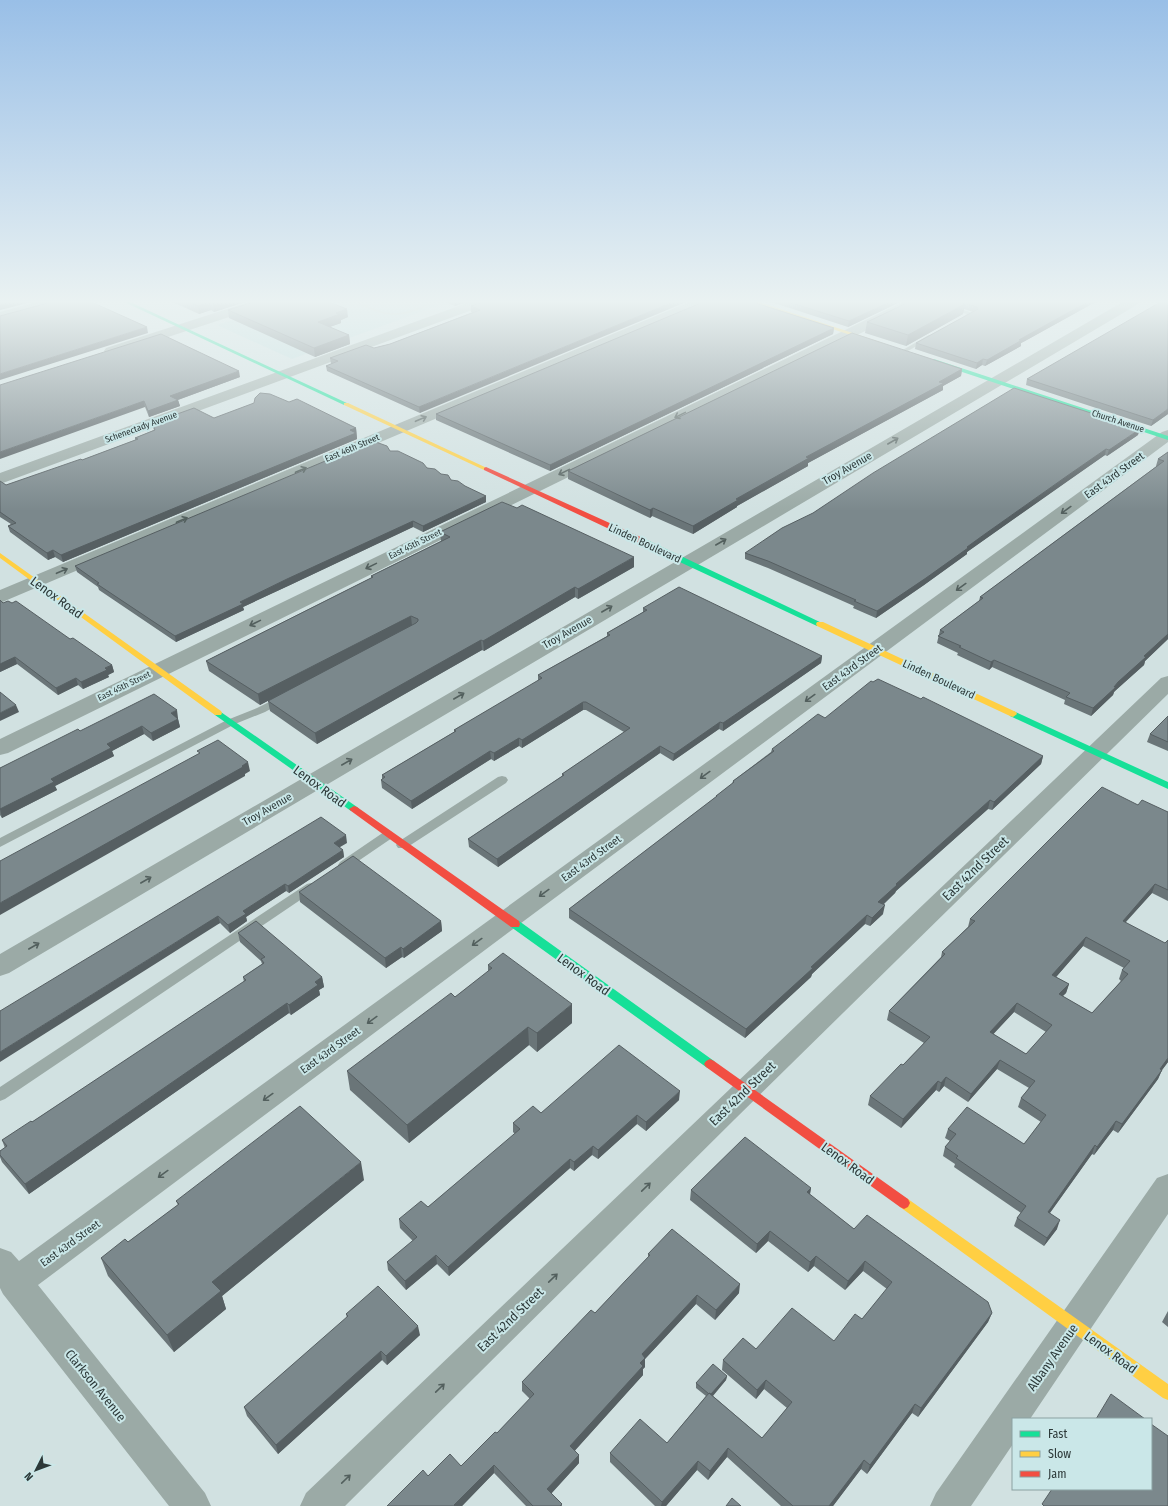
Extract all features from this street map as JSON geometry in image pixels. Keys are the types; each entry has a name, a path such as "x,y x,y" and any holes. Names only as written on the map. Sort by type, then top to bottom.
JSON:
{"main road":[{"name":"Linden Boulevard","path":"272,370 1168,786"},
{"name":"Church Avenue","path":"962,370 1167,437"},
{"name":"Lenox Road","path":"0,555 157,670 508,919 1168,1393"}],"street":[{"name":"Schenectady Avenue","path":"0,479 295,370"},
{"name":"East 46th Street","path":"0,597 538,370"},
{"name":"East 45th Street","path":"0,748 770,370"},
{"name":"Troy Avenue","path":"0,966 1014,370"},
{"name":"East 43rd Street","path":"8,1273 508,919 1167,437"},
{"name":"East 42nd Street","path":"319,1506 1168,682"},
{"name":"Albany Avenue","path":"949,1506 1168,1188"},
{"name":"Clarkson Avenue","path":"8,1273 192,1506"}],"lane":[{"path":"0,843 231,722 261,710 288,695"},
{"path":"402,845 502,780"},
{"path":"336,870 388,835"},
{"path":"0,1095 323,879"}],"building":[{"path":"0,370 12,370 0,374"},
{"path":"46,370 239,371 170,396 178,400 148,411 144,401 0,452 0,385"},
{"path":"336,370 508,370 419,407"},
{"path":"540,370 746,370 550,465 436,414"},
{"path":"775,370 960,370 939,382 944,383 806,457 809,458 736,499 738,500 693,526 653,508 650,510 568,471"},
{"path":"1042,370 1168,370 1168,409 1153,420 1027,379"},
{"path":"1014,388 1140,429 1109,450 1106,449 985,534 926,578 877,611 854,601 856,600 768,561 745,553 782,528 813,513 873,473"},
{"path":"260,393 270,394 289,402 297,399 356,428 350,430 356,433 61,555 53,550 47,553 8,526 16,523 0,512 0,481 6,485 81,459 82,460 138,439 135,438 155,430 152,423 194,408 214,418 254,403 255,398"},
{"path":"373,441 387,446 390,451 398,451 423,463 427,468 435,469 441,474 448,475 451,480 458,481 486,496 423,526 413,521 287,579 240,602 243,604 175,636 97,584 99,583 75,566"},
{"path":"1168,452 1168,634 1144,656 1146,657 1118,682 1114,687 1116,687 1093,708 1066,697 1070,693 994,660 991,662 938,636 944,632 940,630 983,598 980,597 1164,461 1158,459"},
{"path":"502,502 517,508 522,505 634,557 578,589 575,587 483,641 481,640 315,733 268,701 416,623 418,619 411,616 258,694 206,661 450,537 440,532"},
{"path":"679,587 822,656 723,723 720,722 674,754 660,746 497,859 468,839 564,775 562,774 630,728 586,702 583,702 522,740 519,738 494,753 490,751 411,801 381,780 385,777 382,775 542,678 538,675 610,635 607,633 647,610 643,608"},
{"path":"0,600 3,603 8,601 12,603 16,601 70,639 73,638 112,665 105,668 107,670 81,682 76,678 56,688 15,657 0,664"},
{"path":"878,679 921,699 923,697 1043,756 994,802 990,800 896,884 897,885 878,902 885,905 872,918 867,915 811,967 813,968 746,1029 569,909 717,796 734,782 733,781 774,751 772,749 818,714 825,718 871,681 873,682"},
{"path":"0,692 16,705 0,713"},
{"path":"154,694 177,710 171,713 178,719 151,733 142,726 107,744 111,748 51,779 54,782 0,809 0,768 78,729 80,731"},
{"path":"1168,716 1168,742 1150,734"},
{"path":"218,740 248,762 242,766 243,767 0,903 0,861 200,753 197,751"},
{"path":"1102,787 1138,805 1142,800 1168,812 1168,890 1155,884 1123,921 1165,943 1168,940 1168,1058 1160,1069 1162,1070 1122,1124 1116,1121 1097,1147 1095,1145 1048,1212 1060,1220 1047,1238 1017,1218 1026,1206 956,1158 958,1156 945,1147 956,1134 948,1129 967,1107 1024,1144 1046,1115 1021,1098 1035,1081 1000,1060 971,1094 946,1077 941,1083 938,1081 903,1119 870,1096 930,1037 889,1011 945,954 942,952 975,921 970,919","holes":["1086,937 1130,961 1122,970 1128,974 1092,1013 1059,994 1069,984 1052,975","1017,1003 1052,1025 1026,1054 990,1032"]},
{"path":"321,817 346,835 334,843 343,850 288,886 285,884 243,911 246,914 228,925 218,916 0,1052 0,1011"},
{"path":"353,856 441,921 403,949 401,947 385,958 299,892"},
{"path":"256,921 322,977 315,982 318,985 289,1005 287,1003 25,1184 0,1155 0,1151 7,1146 2,1140 31,1121 32,1122 246,980 243,977 264,963 261,959 265,957 238,933"},
{"path":"503,953 572,1004 537,1033 528,1027 407,1125 347,1071 451,993 455,997 492,968 488,965"},
{"path":"619,1045 680,1091 646,1122 637,1115 598,1150 593,1146 574,1162 570,1159 448,1267 436,1255 405,1281 387,1262 417,1237 399,1219 421,1201 428,1207 520,1129 513,1123 533,1106 541,1113"},
{"path":"300,1106 361,1162 212,1282 221,1291 167,1335 101,1258 125,1239 128,1242 179,1204 176,1201"},
{"path":"745,1137 811,1188 807,1192 854,1229 867,1215 988,1302 992,1313 921,1408 915,1404 870,1465 864,1460 829,1506 793,1506 728,1448 710,1471 698,1461 662,1502 610,1453 640,1419 667,1443 709,1393 762,1438 792,1402 766,1380 757,1390 723,1360 743,1338 756,1349 792,1308 834,1341 855,1314 862,1319 892,1282 865,1261 848,1281 816,1256 810,1262 770,1231 757,1244 691,1190"},
{"path":"672,1229 740,1284 716,1310 697,1295 642,1354 645,1358 640,1363 643,1366 570,1446 579,1455 547,1489 562,1504 560,1506 533,1506 494,1465 454,1505 455,1506 387,1506 423,1470 428,1476 450,1454 461,1466 495,1432 497,1433 534,1394 522,1382 591,1310 595,1313 650,1255 648,1254"},
{"path":"378,1286 418,1326 386,1356 381,1351 276,1445 244,1407 348,1316 346,1314"},
{"path":"713,1364 727,1376 711,1394 709,1394 696,1383"},
{"path":"1111,1394 1144,1418 1097,1418"},
{"path":"1152,1425 1168,1436 1168,1506 1044,1506 1042,1504 1051,1490 1152,1490"},
{"path":"732,1498 741,1506 726,1506"}],"traffic: fast":[{"path":"273,370 346,404"},
{"path":"962,370 1168,438"},
{"path":"642,541 820,624"},
{"path":"218,713 354,809"},
{"path":"1013,714 1168,786"},
{"path":"515,924 710,1064"}],"traffic: slow":[{"path":"346,404 486,469"},
{"path":"0,555 218,713"},
{"path":"820,624 1013,714"},
{"path":"904,1203 1168,1393"}],"traffic: jam":[{"path":"486,469 642,541"},
{"path":"354,809 515,924"},
{"path":"710,1064 904,1203"}]}
